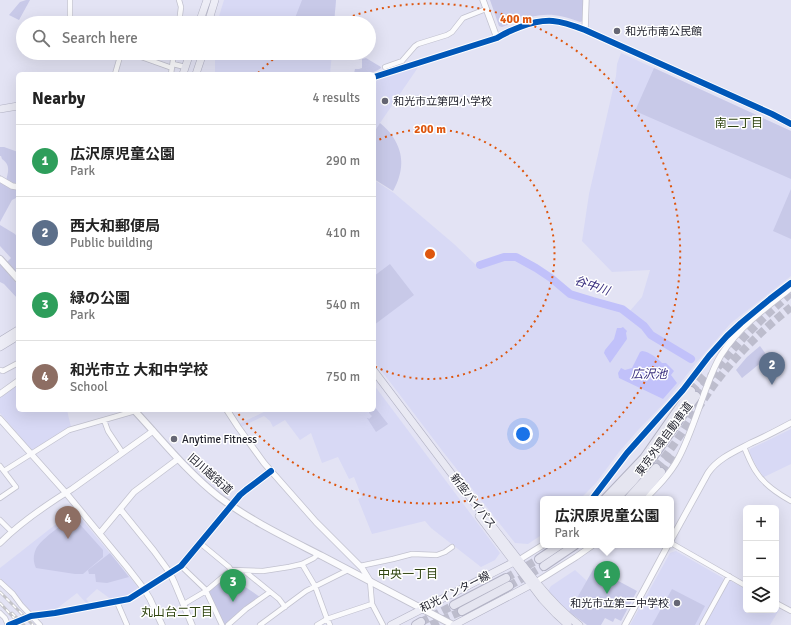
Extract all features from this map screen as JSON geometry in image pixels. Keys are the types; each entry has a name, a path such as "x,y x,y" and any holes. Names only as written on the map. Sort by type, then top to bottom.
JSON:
{"highway":[{"path":"0,109 16,106"},
{"path":"0,113 16,110"},
{"name":"新座バイパス","path":"376,374 533,584 542,599 564,624"},
{"name":"新座バイパス","path":"376,380 516,561"},
{"name":"東京外環自動車道","path":"608,496 644,458 693,394 653,458 619,496"},
{"name":"東京外環自動車道","path":"631,496 659,470 640,496"},
{"path":"557,548 541,562 569,548"},
{"path":"454,605 507,582 462,611"},
{"name":"新座バイパス","path":"533,584 579,625"}],"main road":[{"path":"209,0 209,16"},
{"path":"202,16 209,0"},
{"path":"208,16 215,0"},
{"path":"214,16 219,0"},
{"path":"185,72 188,60"},
{"path":"185,72 191,60"},
{"path":"193,72 197,60"},
{"path":"197,72 201,60"},
{"path":"0,259 16,277"},
{"path":"0,342 16,331"},
{"path":"0,347 16,337"},
{"name":"旧川越街道","path":"136,412 178,459 203,484 231,505 269,528 454,625"},
{"name":"和光インター線","path":"391,625 516,561"},
{"path":"454,625 533,584"}],"street":[{"path":"70,0 70,16"},
{"path":"179,0 181,7 180,16"},
{"path":"483,0 498,38"},
{"path":"585,30 586,0"},
{"path":"385,67 402,61 418,44 452,32 463,18 486,9"},
{"path":"376,76 498,38 507,32 544,20 562,22 585,30 783,119 791,124"},
{"path":"115,72 118,60"},
{"path":"153,60 173,66 185,72"},
{"path":"172,72 173,60"},
{"path":"0,179 16,187"},
{"path":"594,496 627,453 683,390 727,336 791,283"},
{"path":"648,496 678,460 712,372 727,346 735,335 752,318 791,288"},
{"path":"0,370 3,371 16,364"},
{"path":"0,394 16,382"},
{"path":"4,471 69,430 132,412"},
{"path":"228,412 252,448 271,471 316,522 360,566 370,581 372,604 382,625"},
{"path":"0,419 2,425 31,454 100,533 144,589 156,610 162,625"},
{"path":"104,420 108,431 122,452"},
{"path":"674,535 710,469 722,459 791,423"},
{"path":"0,543 40,510 153,431"},
{"path":"744,447 760,477 791,501"},
{"path":"100,533 134,492 178,459"},
{"path":"0,466 16,487 0,498"},
{"path":"0,613 12,624 30,616 55,613 129,599 181,566 231,505 246,490 271,471"},
{"path":"120,509 154,550 170,573 192,625"},
{"path":"0,520 12,532"},
{"path":"200,543 231,570"},
{"path":"674,545 743,584"},
{"path":"360,566 412,554 437,555 452,547"},
{"path":"516,561 540,547"},
{"path":"533,584 589,548"},
{"path":"625,625 666,548"},
{"path":"184,604 206,591 231,570 270,570 289,567 302,564 314,558 318,554"},
{"path":"302,564 315,586 330,625"},
{"path":"181,566 205,589 222,625"},
{"path":"260,625 315,586 348,570"},
{"path":"246,571 285,607"},
{"path":"702,625 729,576"},
{"path":"0,582 40,625"},
{"path":"228,625 246,609 270,592"},
{"path":"117,602 127,625"},
{"path":"317,625 327,619 372,604"},
{"path":"779,605 791,611"}],"shaded area":[{"path":"30,0 21,16 16,16 16,18 9,15 20,2"},
{"path":"224,0 336,0 335,16 219,16"},
{"path":"302,0 336,0 335,16 296,16"},
{"path":"490,0 584,0 583,21 580,22 558,16 541,15 523,19 502,27 499,26"},
{"path":"621,53 791,131 791,276 731,323 696,363 667,400 619,452 596,483 583,496 540,496 540,536 528,544 515,543 376,364 376,181 394,193 454,244 478,267 503,258 508,257 516,259 525,263 580,299 629,312 642,297 650,270 612,272 582,241 589,194 616,76 617,64"},
{"path":"215,60 331,60 330,72 215,72"},
{"path":"362,60 369,60 381,67 374,72 354,72 355,69 362,68"},
{"name":"和光市立第四小学校","path":"419,66 376,129 376,80"},
{"path":"654,68 791,131 791,179 635,111"},
{"path":"380,123 387,130 397,144 401,157 401,171 393,191 376,180 376,129"},
{"path":"0,147 16,151 16,184 6,181 8,166 0,156"},
{"path":"0,181 16,188 16,198 12,200 0,222"},
{"path":"791,189 791,239 773,231"},
{"path":"0,225 16,235 16,273 7,262 11,258 0,246"},
{"path":"0,264 16,283 16,297 4,284 0,282"},
{"path":"390,264 414,295 376,324 376,274"},
{"path":"760,346 768,357 742,378 736,370 747,357"},
{"path":"16,385 16,412 67,412 71,427 33,450 0,413 0,396"},
{"path":"376,388 500,553 495,560 481,567 431,528 425,521 372,534 358,499 362,497 354,477 349,479 338,457 322,463 311,433 300,440 285,420 273,427 270,421 264,416 241,427 239,424 264,412 376,412"},
{"path":"376,409 388,424 376,432 367,418 369,419 372,416 369,413 376,412"},
{"path":"791,429 791,464 764,477 759,471 749,452 750,449"},
{"path":"74,510 138,587 137,590 128,595 112,600 97,589 86,599 90,604 87,604 77,593 55,610 29,611 0,578 0,568"},
{"path":"69,519 76,520 103,550 103,557 83,574 36,568 34,556 38,545"},
{"name":"和光市立第二中学校","path":"676,551 724,580 699,625 630,625 670,553"},
{"path":"110,553 129,577 107,583 96,582 95,574 89,574 88,570"},
{"path":"594,568 637,591 621,621 615,618 613,622 605,618 601,625 587,625 569,612"},
{"path":"575,570 587,581 569,612 548,591 551,586"},
{"path":"228,575 260,597 244,607 226,624 224,624 209,592"},
{"path":"729,580 743,587 743,613 777,613 770,625 704,625"},
{"path":"672,589 705,606 695,625 652,625"}],"water":[{"name":"広沢池","path":"623,327 627,331 627,339 610,363 604,353 605,350 614,339 617,328"},
{"name":"広沢池","path":"642,351 656,357 662,363 666,363 674,371 671,375 677,383 663,399 619,378 618,373 621,368 625,370 632,368 640,352"}],"waterway":[{"name":"谷中川","path":"480,265 504,257 516,257 551,278 570,294 622,309 644,326 651,335 691,359"}],"tunnel":[{"path":"696,396 721,363 743,338 791,293"},
{"path":"656,468 673,446 711,389 735,358 791,307"},
{"path":"691,391 706,374"},
{"path":"661,472 673,454"},
{"path":"506,578 539,559"},
{"path":"509,586 544,566"},
{"path":"421,622 454,605"},
{"path":"431,625 462,611"}],"railway":[{"path":"0,592 33,625"},
{"path":"0,603 14,618"},
{"path":"12,613 24,625"}],"cycle path":[{"path":"376,76 497,38 511,30 529,24 553,21 585,30 772,114 791,124"},
{"path":"594,496 627,453 683,390 709,356 727,336 791,283"},
{"path":"9,625 31,616 129,599 181,566 240,495 271,471"}],"place":[{"name":"和光市南公民館","path":"617,31"},
{"name":"和光市立第四小学校","path":"385,101"},
{"name":"西大和郵便局","path":"772,385"},
{"name":"Anytime Fitness","path":"174,439"},
{"name":"和光市立 大和中学校","path":"68,539"},
{"name":"広沢原児童公園","path":"607,594"},
{"name":"緑の公園","path":"233,602"},
{"name":"和光市立第二中学校","path":"677,603"}],"district":[{"name":"南二丁目","path":"739,123"},
{"name":"中央一丁目","path":"408,574"},
{"name":"丸山台二丁目","path":"177,612"}]}
